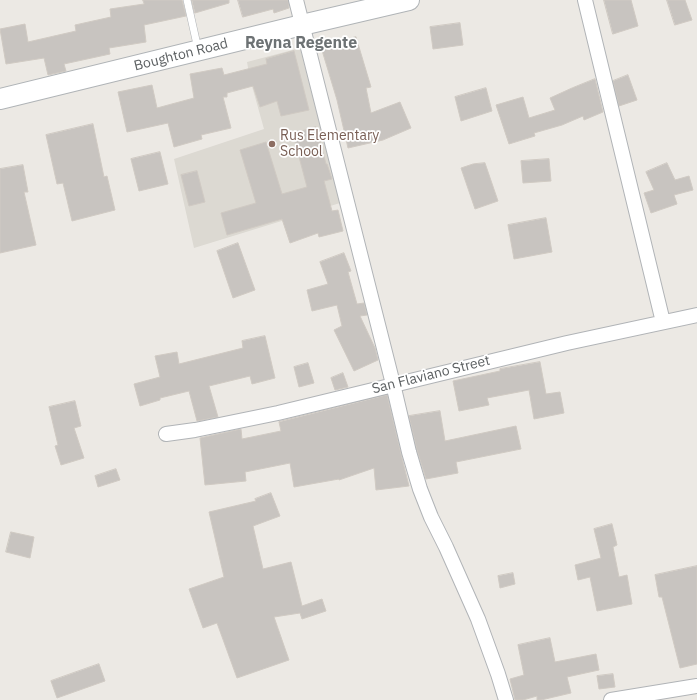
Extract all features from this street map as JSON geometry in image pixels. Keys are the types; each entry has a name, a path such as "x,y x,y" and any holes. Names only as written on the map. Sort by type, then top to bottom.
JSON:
{"main road":[{"name":"Boughton Road","path":"0,99 409,0"}],"street":[{"path":"296,0 409,452 420,490 430,518 446,547 478,620 506,700"},
{"path":"585,0 663,322"},
{"name":"San Flaviano Street","path":"166,434 195,430 278,413 567,343 697,315"},
{"path":"611,700 697,686"}],"lane":[{"path":"187,0 198,50"}],"shaded area":[{"name":"Rus Elementary School","path":"300,48 340,203 194,248 174,159 264,129 250,79 247,62"}],"building":[{"path":"143,0 182,0 186,16 144,25 146,42 109,48 110,54 64,64 66,71 48,75 44,58 6,64 0,29 25,24 28,42 76,31 75,25 111,17 110,9 144,4"},
{"path":"192,0 229,0 229,3 195,13"},
{"path":"238,0 288,0 289,8 274,13 273,9 243,17"},
{"path":"604,0 631,0 638,26 613,34"},
{"path":"667,0 685,0 692,20 675,25"},
{"path":"460,23 463,45 433,49 430,27"},
{"path":"356,37 371,87 366,88 371,113 400,102 411,128 383,140 348,148 337,100 321,47"},
{"path":"294,51 309,110 281,116 277,101 260,107 253,86 227,93 227,97 223,97 231,128 201,135 202,139 174,147 168,123 127,132 118,92 152,85 157,108 194,98 190,74 222,68 224,75 267,64 266,59"},
{"path":"628,75 637,100 619,106 613,81"},
{"path":"595,79 603,112 584,120 583,116 562,125 534,133 535,136 509,144 496,105 523,97 529,118 555,110 550,98"},
{"path":"486,88 492,111 461,121 455,97"},
{"path":"93,124 104,177 107,176 115,210 72,221 63,183 57,184 46,135"},
{"path":"316,127 326,164 332,179 324,181 332,211 338,210 343,231 319,237 318,233 290,243 282,219 227,235 221,213 256,203 240,150 266,142 282,194 307,187 293,134"},
{"path":"160,152 168,184 139,191 131,159"},
{"path":"549,159 551,181 523,183 521,161"},
{"path":"485,163 498,201 475,209 461,168 473,164"},
{"path":"667,163 675,180 689,176 693,190 674,195 677,204 651,213 644,193 654,190 646,172"},
{"path":"23,165 28,192 24,192 36,245 0,253 0,169"},
{"path":"197,171 205,202 189,206 181,175"},
{"path":"546,218 552,252 514,259 508,225"},
{"path":"238,243 255,290 233,298 217,251"},
{"path":"344,253 351,271 348,272 357,304 364,303 367,315 360,316 375,348 378,360 354,371 334,330 342,326 337,305 312,311 307,290 328,284 320,262"},
{"path":"265,336 275,378 252,384 250,376 209,386 218,417 197,421 189,391 160,398 160,400 140,406 134,384 160,377 155,356 177,352 179,364 243,348 242,341"},
{"path":"540,362 546,394 560,392 564,413 534,419 529,390 487,398 489,405 459,411 453,381 500,371 500,369"},
{"path":"308,363 314,383 299,387 294,367"},
{"path":"343,373 348,387 335,390 331,378"},
{"path":"387,395 409,486 376,490 374,468 339,480 294,487 290,463 245,472 246,481 205,485 200,438 241,429 242,439 281,431 279,422"},
{"path":"75,401 81,426 74,428 84,458 61,465 55,446 58,445 49,407"},
{"path":"440,411 445,441 516,426 521,449 456,462 458,473 426,479 409,416"},
{"path":"116,469 120,480 98,487 95,476"},
{"path":"271,493 280,516 253,526 263,569 291,562 302,606 322,599 326,611 302,619 300,613 274,617 289,660 237,678 217,623 203,628 189,589 224,577 209,512 256,501 255,499"},
{"path":"612,524 617,545 613,547 619,577 627,575 632,604 597,611 590,577 578,580 575,565 601,558 594,529"},
{"path":"11,532 34,537 30,558 6,552"},
{"path":"697,566 697,664 680,668 662,597 659,597 655,575"},
{"path":"513,573 515,584 500,588 498,576"},
{"path":"550,638 555,662 596,654 599,670 567,677 571,693 541,700 537,700 537,696 523,700 515,700 510,679 524,675 518,645"},
{"path":"99,664 105,681 57,698 51,681"},
{"path":"613,674 615,687 599,689 597,676"}],"place":[{"name":"Rus Elementary School","path":"272,144"}],"district":[{"name":"Reyna Regente","path":"301,43"}]}
